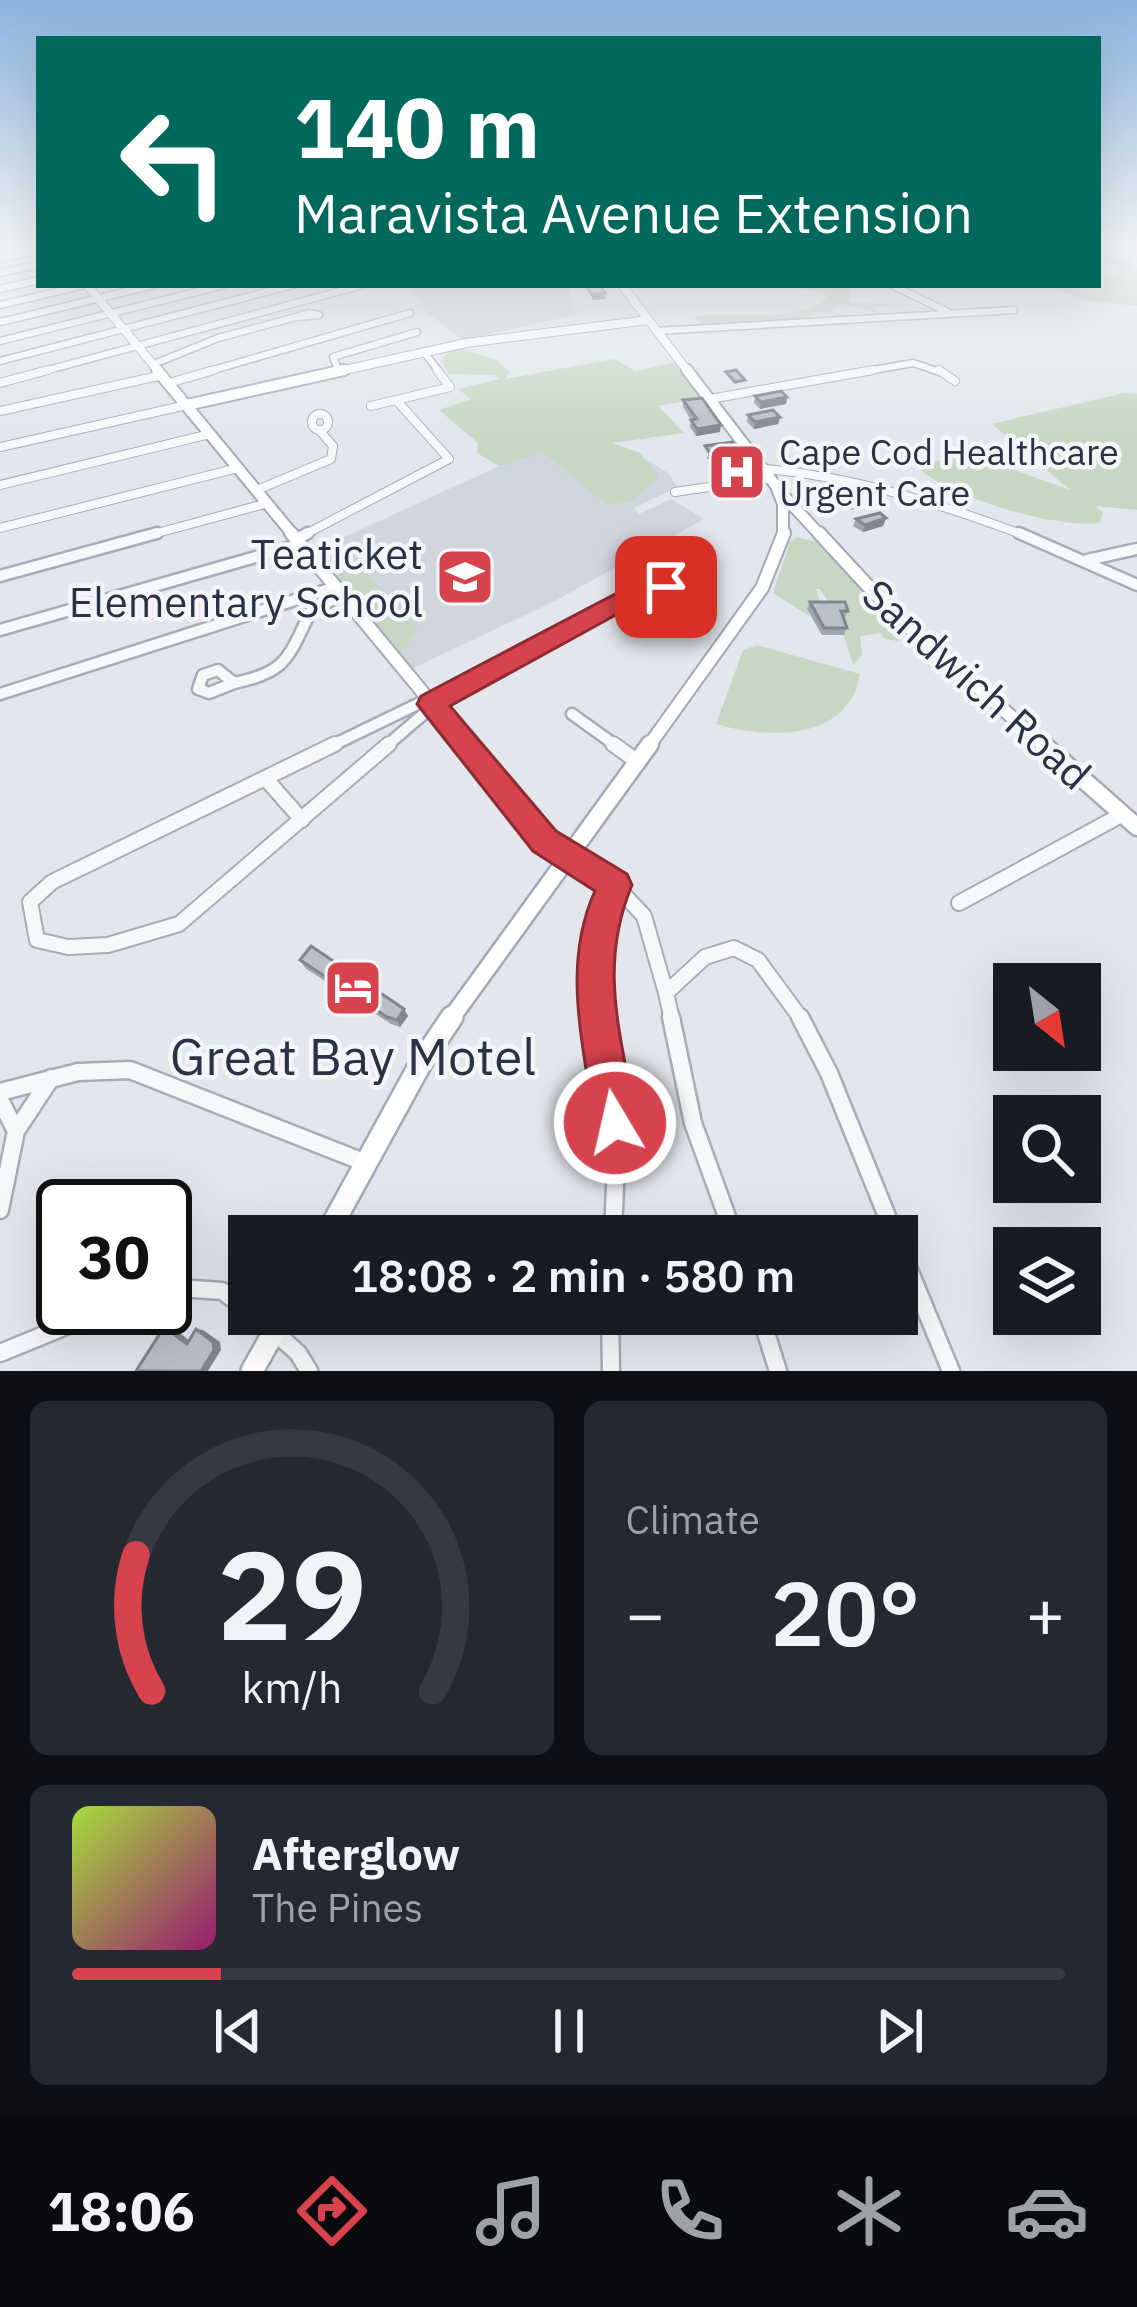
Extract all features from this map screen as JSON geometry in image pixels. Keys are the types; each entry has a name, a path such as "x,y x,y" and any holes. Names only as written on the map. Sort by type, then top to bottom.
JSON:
{"main road":[{"path":"108,309 541,836 568,856"},
{"name":"Sandwich Road","path":"640,309 815,532 930,648 1137,827"},
{"path":"187,405 424,352 648,320"},
{"path":"338,1215 421,1063 762,590 776,564 785,528 770,478"},
{"path":"785,528 815,532"},
{"path":"252,1371 272,1335"}],"street":[{"path":"0,322 53,309"},
{"path":"0,341 127,309"},
{"path":"0,361 201,309"},
{"path":"0,383 273,309"},
{"path":"942,309 950,313"},
{"path":"656,332 708,324 1014,310"},
{"path":"0,411 166,379 410,313"},
{"path":"154,364 186,355 211,340 296,317"},
{"path":"339,371 332,357 417,332"},
{"path":"371,406 450,387 424,352"},
{"path":"710,399 914,363 936,368 955,381"},
{"path":"0,630 299,541 449,459 397,401"},
{"path":"0,447 187,405"},
{"path":"257,490 331,459 334,446 320,431"},
{"path":"0,484 210,434"},
{"path":"0,528 238,468"},
{"path":"676,493 800,471 876,489 1084,560 1137,585"},
{"path":"0,576 268,503"},
{"path":"1084,560 1137,549"},
{"path":"431,703 178,924 158,936 55,947 37,940 30,902 40,890 431,703 648,586 666,587"},
{"path":"234,683 260,677 284,662 297,647 311,611 340,591"},
{"path":"0,694 340,591"},
{"path":"572,714 638,762"},
{"path":"266,779 302,820"},
{"path":"959,903 1123,814"},
{"path":"568,856 615,885 644,916 666,993 693,1123 726,1215"},
{"path":"615,885 599,921 592,956 617,1141 615,1215"},
{"path":"666,993 719,950 745,950 770,970 804,1020 886,1215"},
{"path":"16,1131 0,1096 52,1078 130,1070 366,1163"},
{"path":"0,1210 16,1131 52,1078"},
{"path":"192,1289 228,1295"},
{"path":"918,1292 951,1371"},
{"path":"0,1353 44,1335"},
{"path":"287,1335 309,1371"},
{"path":"610,1335 610,1371"},
{"path":"767,1335 778,1371"}],"shaded area":[{"path":"576,309 579,314 463,340 423,310"},
{"name":"Teaticket Elementary School","path":"565,448 634,453 667,472 678,487 634,508 639,514 671,499 704,519 553,602 409,670 312,552 523,455"}],"green space":[{"path":"833,309 833,313 811,312 805,319 702,323 693,317 783,314"},
{"path":"459,348 496,360 510,372 505,379 614,359 636,371 676,362 702,398 658,406 684,433 612,443 640,453 659,477 630,502 606,504 543,452 499,466 477,453 478,443 439,410 471,399 458,389 500,379 449,374 442,361 447,351"},
{"path":"1124,393 1137,394 1137,510 1096,506 1103,513 1100,523 1059,521 980,501 921,470 931,462 988,451 1009,468 1070,490 992,424"},
{"path":"797,537 816,542 903,629 902,637 898,641 880,633 860,636 862,655 853,665 838,618 820,589 816,589 821,604 808,609 809,616 773,593 790,542"},
{"path":"364,571 418,628 404,651 396,649 337,577"},
{"path":"757,645 860,674 853,696 840,713 803,730 758,732 716,724 743,650"}],"building":[{"path":"736,370 745,380 735,382 726,372"},
{"path":"781,391 787,397 761,402 755,396"},
{"path":"702,398 721,425 697,429 691,420 697,419 683,400"},
{"path":"773,410 780,417 755,422 748,415"},
{"path":"732,442 736,448 709,452 705,446"},
{"path":"846,489 858,504 848,505 837,490"},
{"path":"880,513 886,518 865,525 856,519"},
{"path":"810,602 845,602 848,611 841,611 847,628 824,628"},
{"name":"Great Bay Motel","path":"311,946 404,1009 397,1020 300,960"},
{"path":"196,1329 213,1342 214,1350 201,1371 136,1371 159,1335 175,1335 187,1344"}],"place":[{"name":"Cape Cod Healthcare Urgent Care","path":"737,472"},
{"name":"Teaticket Elementary School","path":"465,577"},
{"name":"Great Bay Motel","path":"353,988"}],"route":[{"path":"615,1123 592,978 599,921 615,885 545,841 431,704 648,586 666,587"}]}
